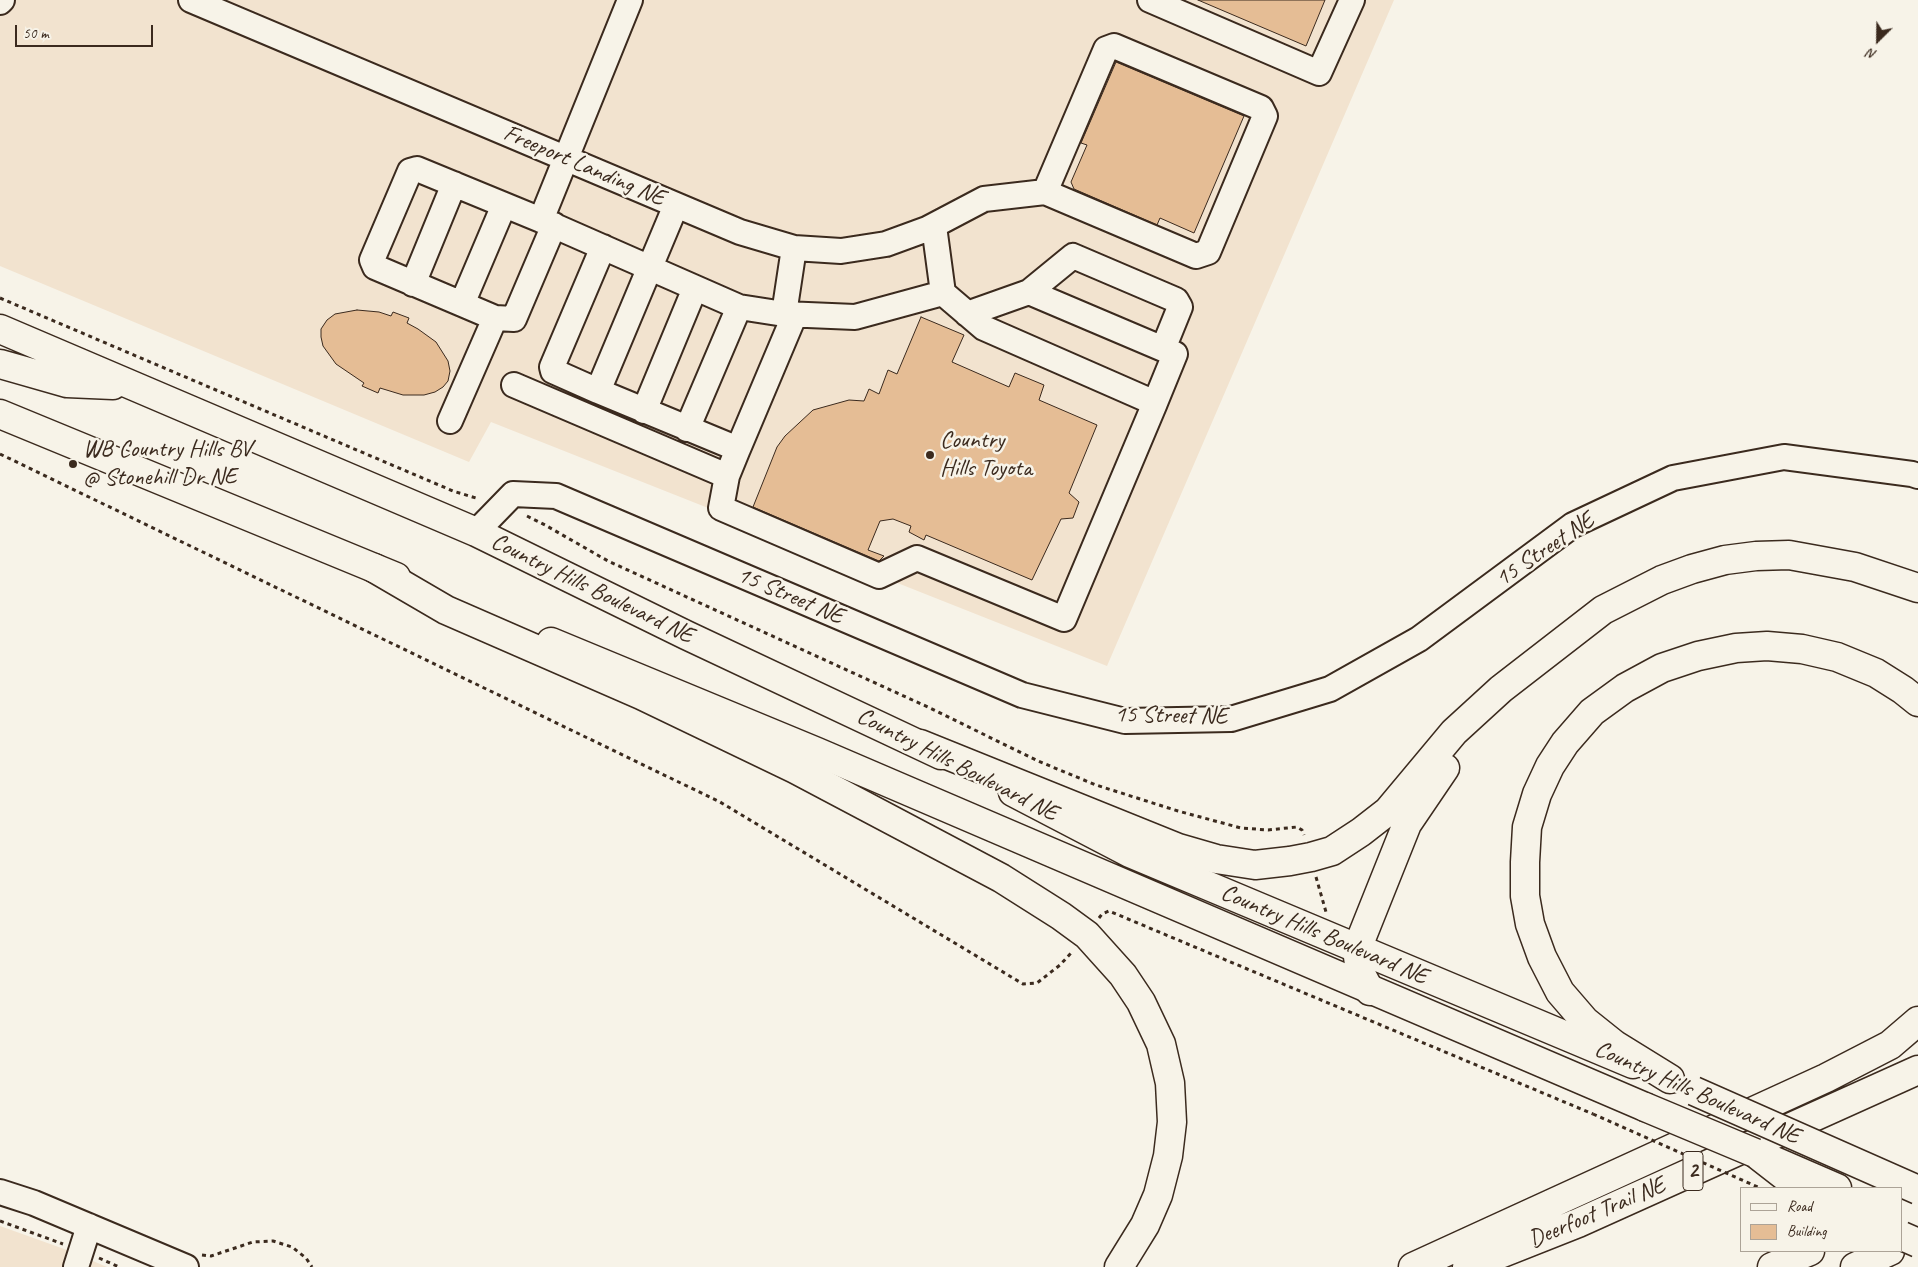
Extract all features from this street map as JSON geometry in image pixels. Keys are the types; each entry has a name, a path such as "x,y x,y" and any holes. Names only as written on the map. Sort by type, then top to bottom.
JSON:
{"main road":[{"name":"Country Hills Boulevard NE","path":"0,329 129,386 476,532 686,634 920,744 1130,853 1670,1079 1918,1190"},
{"path":"0,364 67,383 129,386"},
{"name":"Country Hills Boulevard NE","path":"0,414 817,752 1312,964 1370,991 1835,1187"},
{"path":"920,744 1178,848 1216,859 1255,865 1311,858 1332,851 1388,811 1454,732 1501,689 1603,610 1632,594 1692,569 1725,560 1756,556 1789,556 1855,567 1918,588"},
{"path":"1370,991 1360,972 1357,949 1407,824 1444,768 1492,717 1590,642 1655,598 1719,573 1785,565 1855,567"},
{"path":"374,568 446,610 641,695 813,778 1001,878 1087,935 1123,975 1141,1002 1161,1044 1170,1083 1172,1122 1168,1156 1158,1194 1145,1225 1118,1267"},
{"path":"1670,1079 1615,1045 1585,1021 1560,992 1542,957 1530,924 1525,896 1525,862 1527,828 1537,794 1550,766 1592,712 1625,688 1662,668 1698,656 1736,648 1767,646 1802,649 1838,657 1876,673 1918,702"},
{"path":"1413,1267 1826,1078 1890,1045 1918,1021"},
{"name":"Deerfoot Trail NE","path":"1467,1267 1578,1223 1918,1070"},
{"path":"1755,1153 1799,1187"},
{"path":"1903,1212 1918,1205"},
{"path":"1903,1216 1918,1223"},
{"path":"1903,1236 1918,1244"},
{"path":"1903,1246 1918,1238"},
{"path":"1772,1267 1808,1252"},
{"path":"1855,1267 1888,1252"}],"street":[{"name":"Freeport Landing NE","path":"191,0 740,232 794,248 841,251 886,244 934,226 984,199 1045,192"},
{"path":"630,0 565,159 547,223 514,319 495,318 375,267 372,260 410,170 417,169 454,184 547,223 603,247 738,307 789,314 856,317 943,293"},
{"path":"1150,0 1318,73 1352,0"},
{"path":"1114,46 1261,108 1265,116 1208,252 1196,256 1045,192 1106,49 1114,46"},
{"path":"413,284 454,184"},
{"path":"462,304 504,205"},
{"path":"598,391 676,205"},
{"path":"934,226 943,293 984,328 1154,403"},
{"path":"603,247 552,367 552,371 738,449"},
{"path":"794,248 789,314 727,476 721,508 878,576 917,558 1064,619 1175,354 1030,292"},
{"path":"967,314 1030,292 1072,256 1176,300 1180,307 1163,349"},
{"path":"644,411 695,288"},
{"path":"687,429 738,307"},
{"path":"450,421 495,318"},
{"path":"514,385 727,476"},
{"name":"15 Street NE","path":"476,532 513,494 556,496 1022,695 1125,721 1232,719 1330,689 1419,639 1573,525 1673,478 1784,458 1918,476"},
{"path":"0,1184 34,1203"},
{"path":"0,1192 34,1203 89,1226 192,1261"},
{"path":"76,1267 89,1226"}],"path":[{"path":"0,298 453,491 545,525 608,561 930,708 1038,761 1096,785 1178,812 1241,828 1268,830 1297,827 1302,830 1306,840"},
{"path":"0,454 720,802 1023,984 1037,983 1060,965 1087,935 1102,914 1109,911 1593,1114 1758,1187"},
{"path":"1316,875 1328,916"},
{"path":"192,1261 253,1242 273,1241 292,1247 306,1258 312,1267"}],"shaded area":[{"path":"0,0 1394,0 1107,666 491,422 469,462 0,266"},
{"path":"0,1226 67,1250 107,1267 0,1267"}],"building":[{"path":"1198,0 1325,0 1306,46"},
{"path":"1116,62 1244,116 1194,233 1160,218 1157,225 1074,189 1071,182 1087,145 1081,143"},
{"path":"357,310 379,312 391,316 393,312 409,318 407,323 436,342 448,361 450,371 448,381 443,387 435,392 424,395 403,395 380,388 378,393 362,386 364,383 336,364 323,346 321,329 327,320 335,314"},
{"name":"Country Hills Toyota","path":"921,317 964,335 952,362 1009,387 1015,373 1044,385 1039,400 1097,425 1069,493 1079,502 1073,518 1061,519 1032,580 926,535 924,540 909,532 911,526 893,519 880,521 868,550 884,556 879,561 753,507 777,447 785,436 813,410 849,400 864,401 869,389 879,394 888,370 897,374"}],"place":[{"name":"Country Hills Toyota","path":"930,455"},
{"name":"WB Country Hills BV @ Stonehill Dr NE","path":"73,464"}]}
